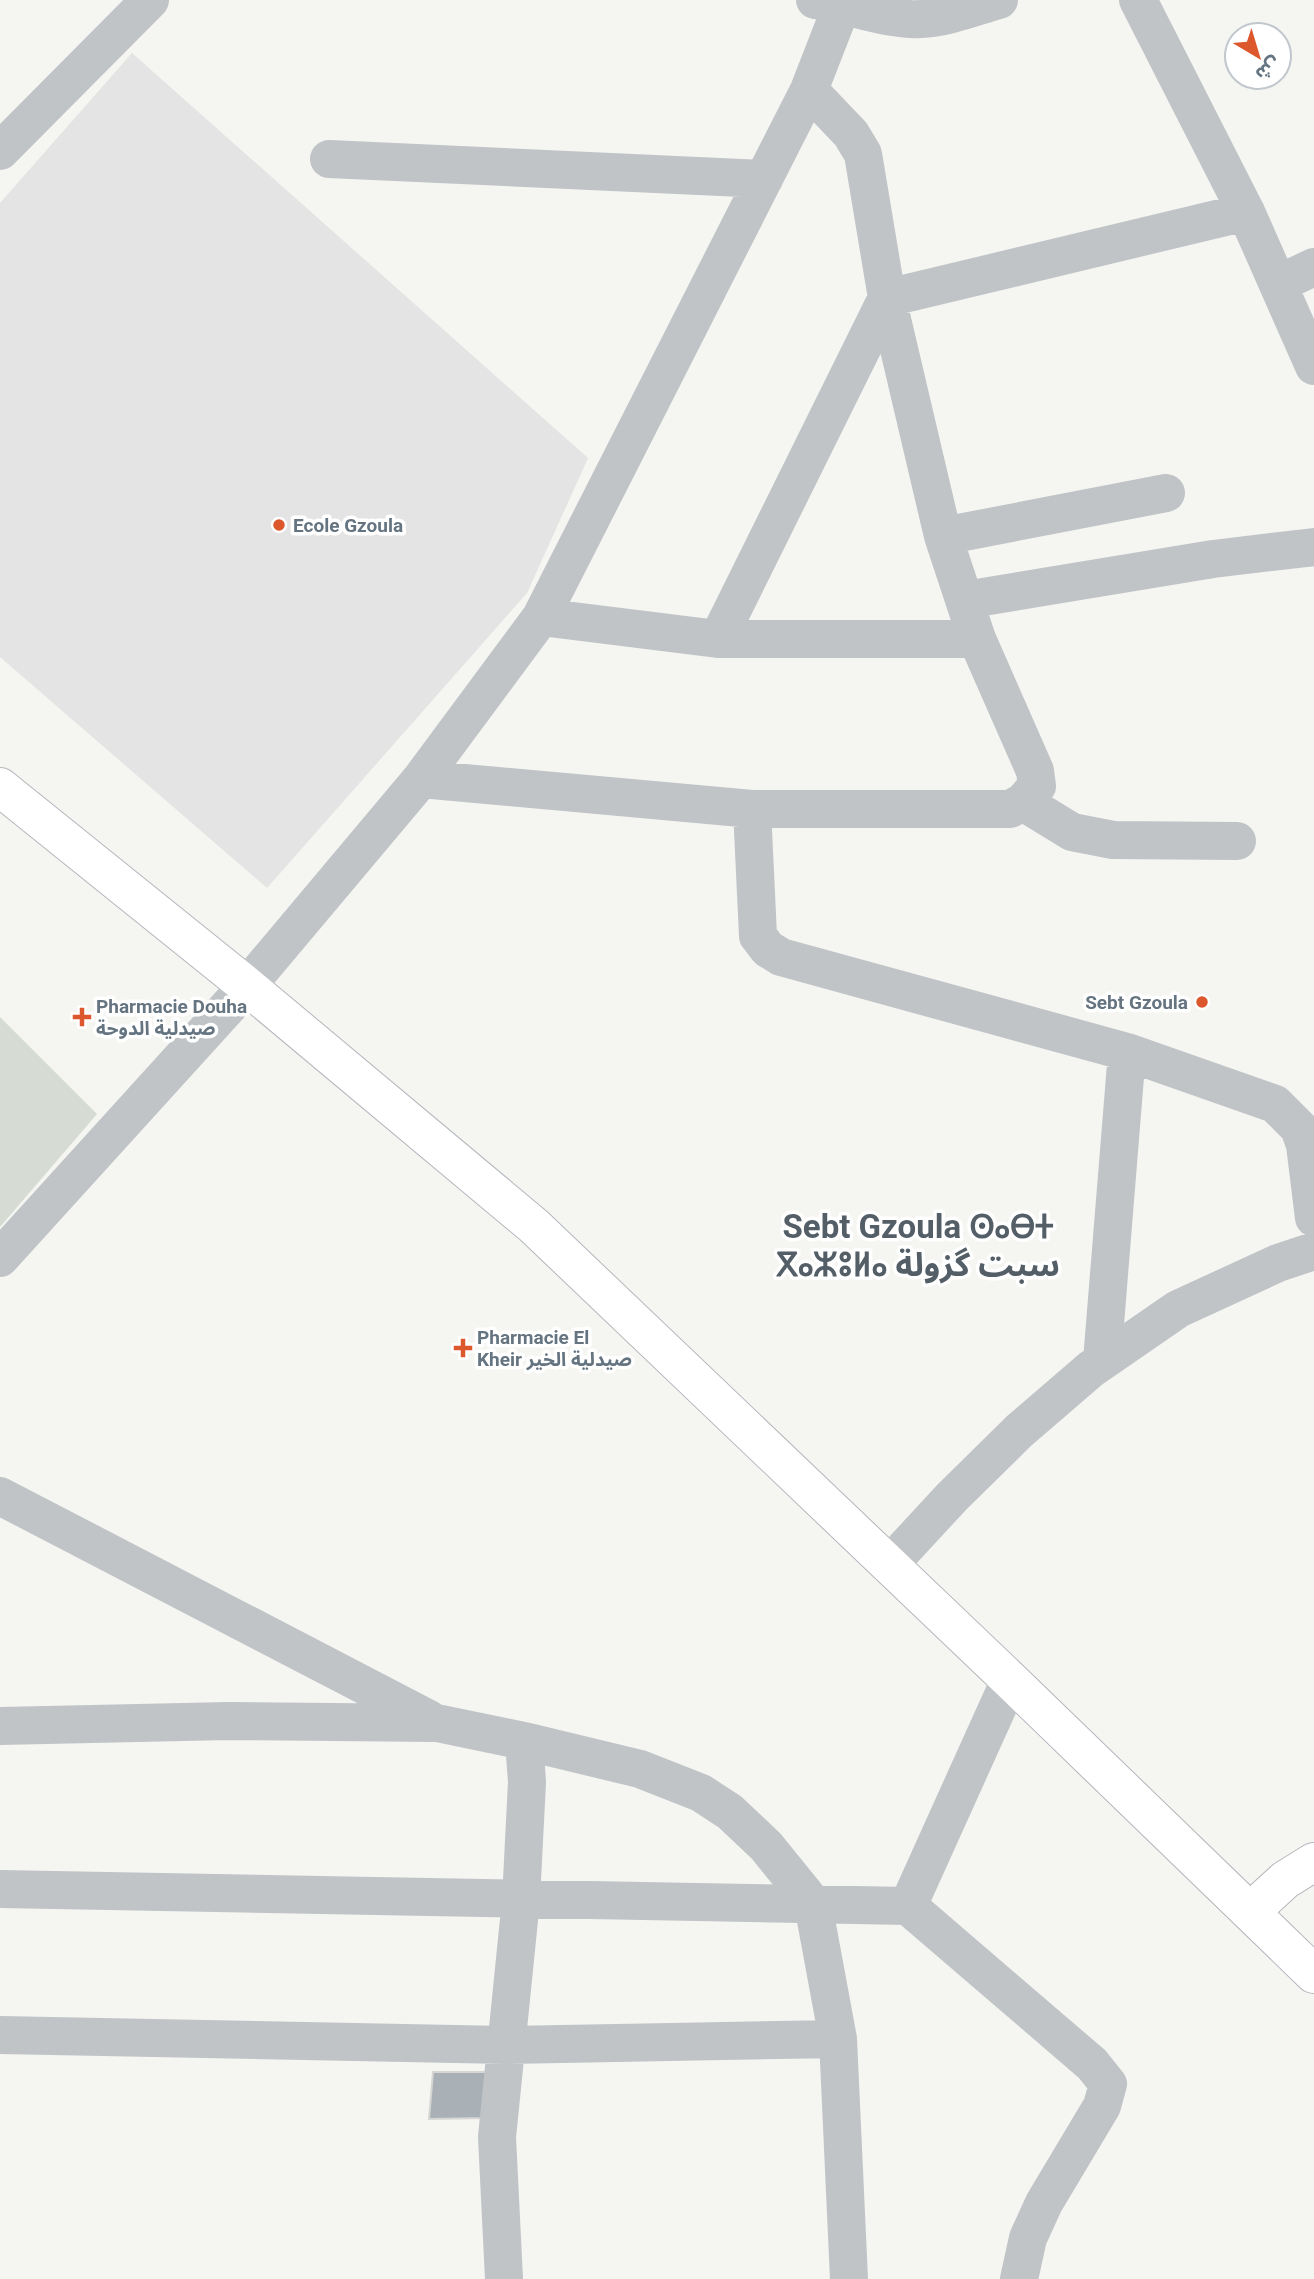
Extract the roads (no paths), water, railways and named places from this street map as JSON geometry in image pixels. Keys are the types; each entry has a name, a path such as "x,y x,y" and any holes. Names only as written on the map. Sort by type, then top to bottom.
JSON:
{"main road":[{"path":"0,787 247,986 534,1226 1314,1974"},
{"path":"1251,1911 1285,1880 1314,1862"}],"street":[{"path":"2,143 150,0"},
{"path":"0,1258 247,986 421,779 541,617 809,90 834,1 896,17 919,19 943,16 999,0"},
{"path":"1138,0 1246,212 1314,366"},
{"path":"421,779 752,809 1010,809 1023,802 1037,786 1035,771 977,639 943,536 887,298 863,153 850,134 809,90"},
{"path":"329,159 764,179"},
{"path":"887,298 1246,212"},
{"path":"1278,284 1314,267"},
{"path":"718,639 887,298"},
{"path":"943,536 1166,493"},
{"path":"965,600 1213,559 1314,547"},
{"path":"541,617 718,639 977,639"},
{"path":"1023,802 1072,832 1113,839 1237,841"},
{"path":"752,809 758,936 768,949 781,957 1127,1052 1275,1104 1298,1128 1305,1145 1314,1218"},
{"path":"1102,1361 1127,1052"},
{"path":"889,1565 952,1497 1019,1431 1102,1361 1178,1309 1278,1263 1314,1251"},
{"path":"0,1496 438,1723"},
{"path":"908,1906 1010,1680"},
{"path":"0,1726 229,1721 438,1723 640,1769 701,1793 749,1828 813,1904 838,2039 849,2279"},
{"path":"504,2279 496,2137 521,1900 527,1782 524,1741"},
{"path":"0,1889 908,1906 1092,2064 1108,2084 1102,2106 1044,2203 1028,2238 1019,2279"},
{"path":"0,2035 505,2045 838,2039"}],"place":[{"name":"Ecole Gzoula","path":"279,525"},
{"name":"Sebt Gzoula","path":"1202,1002"},
{"name":"Pharmacie Douha صيدلية الدوحة","path":"82,1017"},
{"name":"Pharmacie El Kheir صيدلية الخير","path":"463,1348"}],"district":[{"name":"Sebt Gzoula ⵙⴰⴱⵜ ⴳⴰⵣⵓⵍⴰ سبت گزولة","path":"918,1245"}]}
